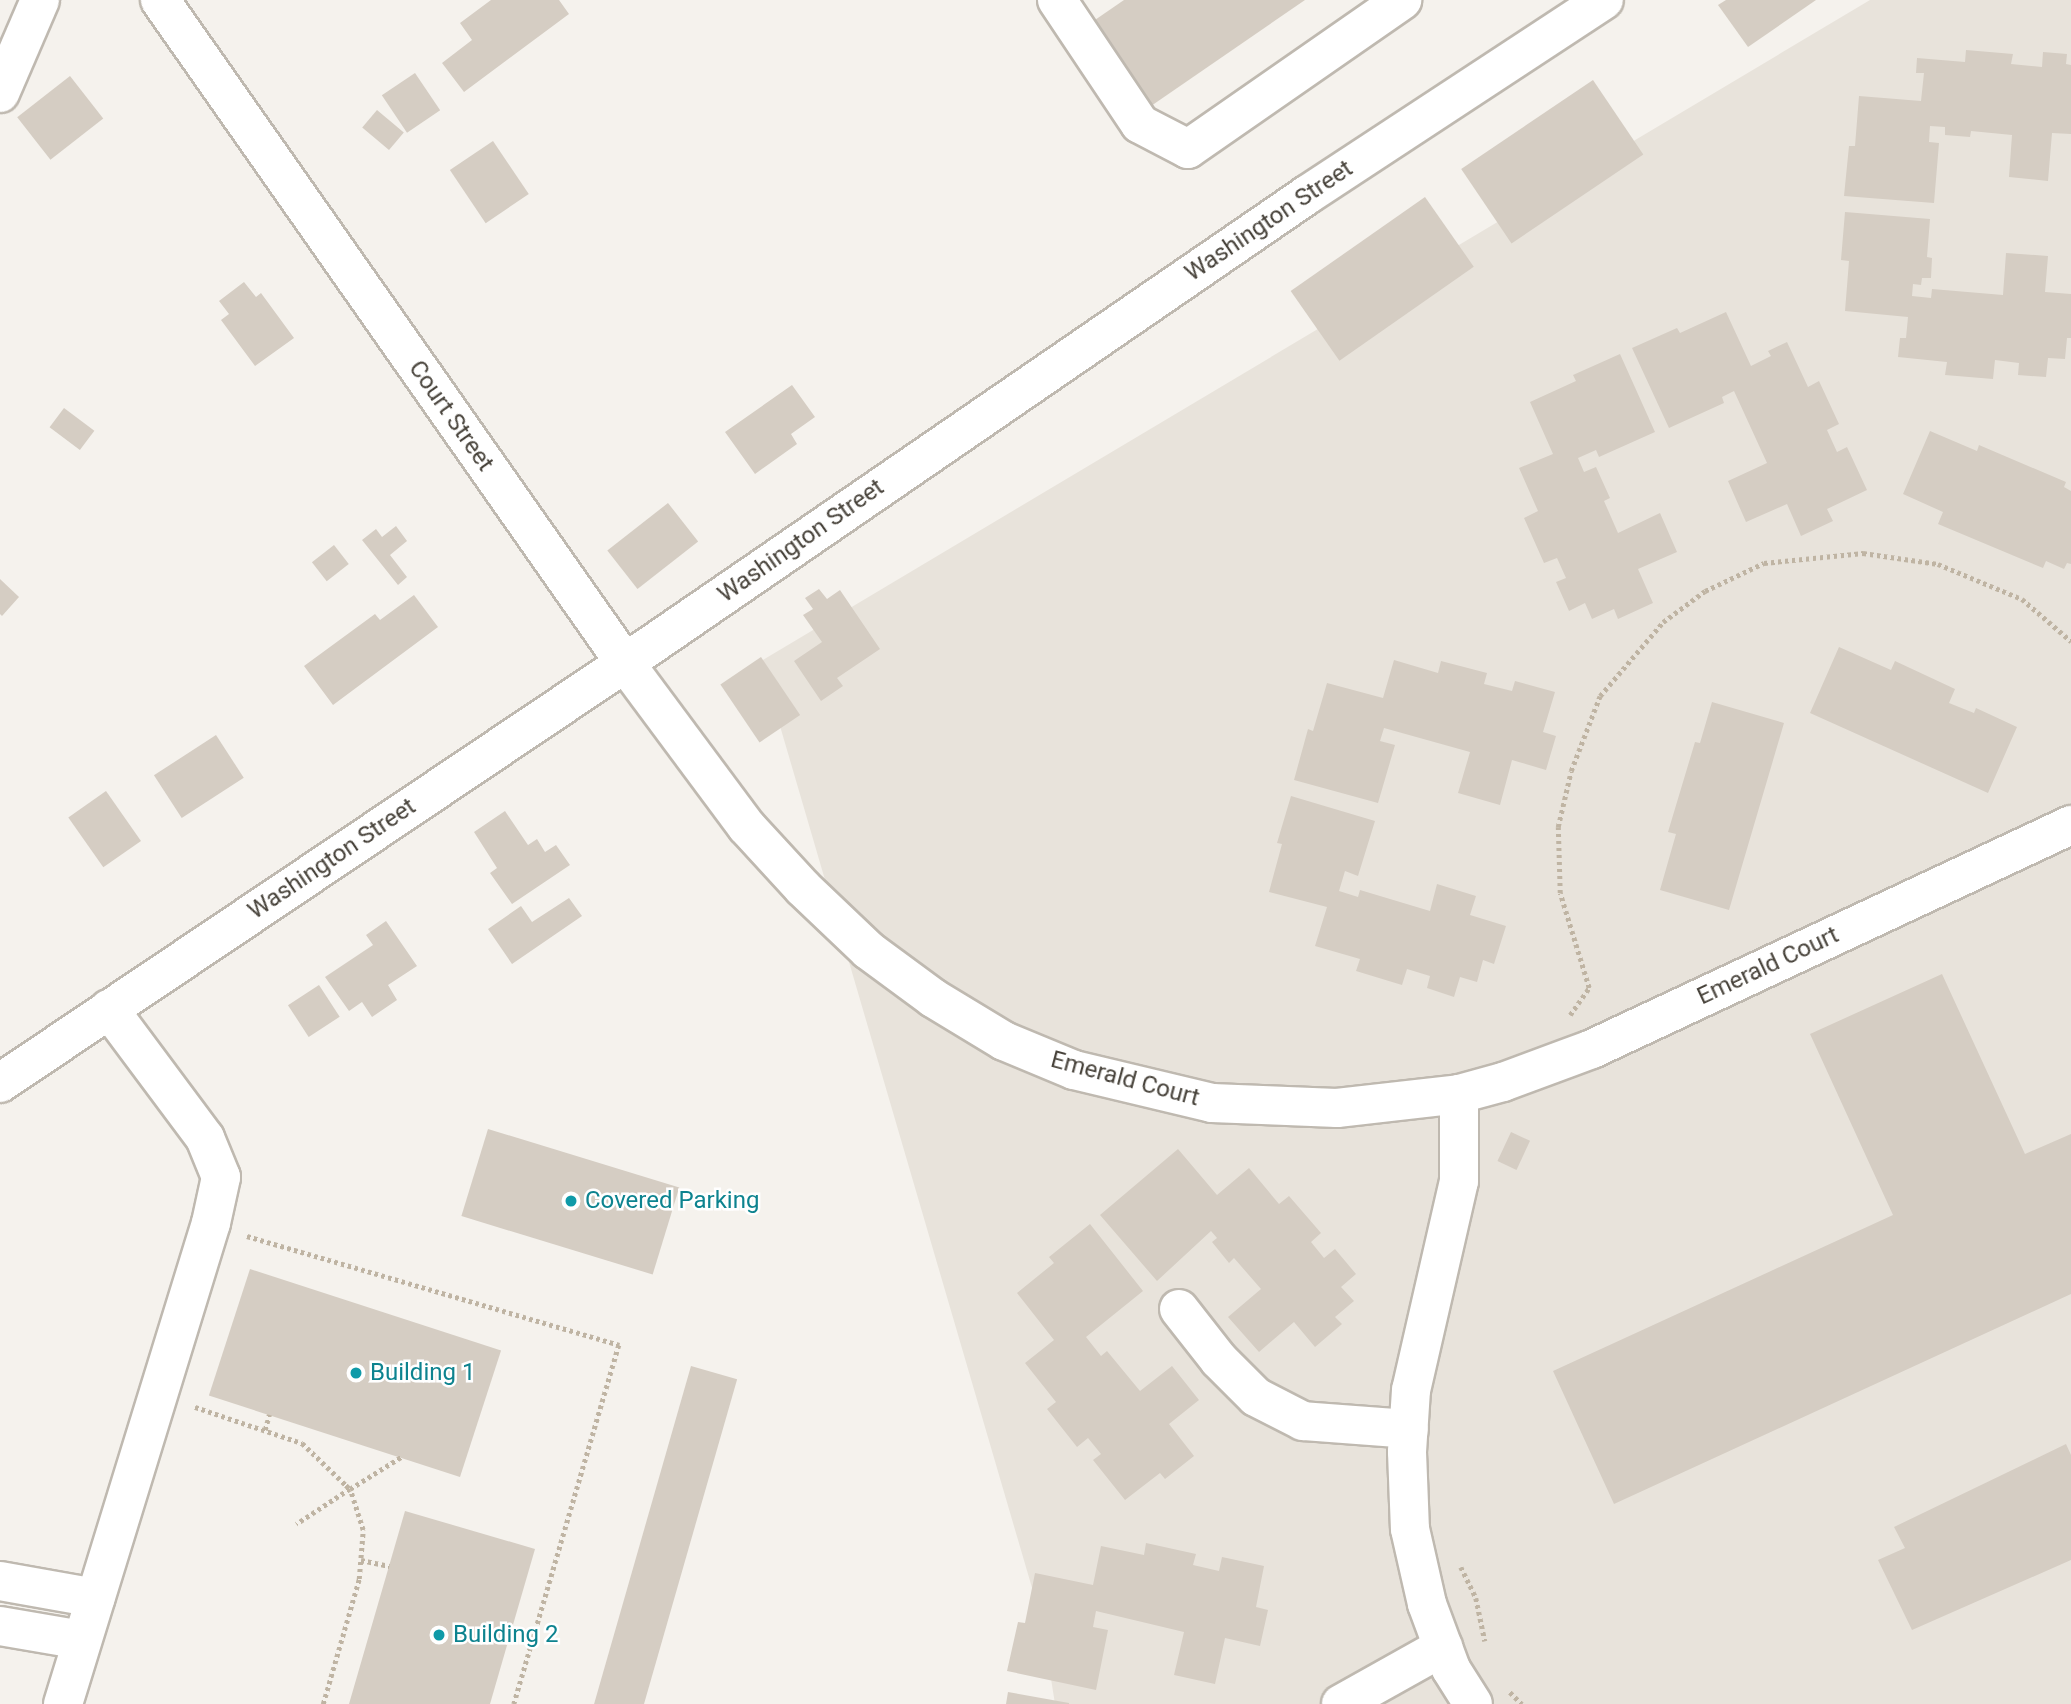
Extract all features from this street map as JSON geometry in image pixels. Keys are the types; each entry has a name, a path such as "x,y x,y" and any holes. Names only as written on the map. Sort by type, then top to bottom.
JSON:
{"street":[{"path":"0,93 40,0"},
{"name":"Court Street","path":"160,0 625,663 747,827"},
{"path":"1057,0 1140,124 1188,149 1402,0"},
{"name":"Washington Street","path":"0,1083 625,663 1250,233 1604,0"},
{"name":"Emerald Court","path":"747,827 803,888 869,950 933,999 1004,1041 1074,1070 1212,1103 1272,1108 1337,1108 1459,1094 1513,1079 1592,1049 2071,825"},
{"path":"63,1704 211,1223 221,1177 205,1138 109,1009"},
{"path":"1459,1094 1459,1181 1411,1390 1410,1529 1427,1604 1451,1669 1473,1704"},
{"path":"1179,1309 1219,1360 1256,1397 1303,1421 1409,1429"},
{"path":"0,1581 95,1598"},
{"path":"0,1626 82,1640"},
{"path":"1341,1704 1443,1647"}],"path":[{"path":"245,1235 619,1345 514,1704"},
{"path":"193,1407 302,1443 350,1489 363,1530 359,1579 323,1704"},
{"path":"265,1430 269,1415"},
{"path":"297,1524 401,1457"},
{"path":"361,1560 389,1566"}],"shaded area":[{"path":"1870,0 2071,0 2071,1704 1055,1704 1042,1622 761,661"}],"building":[{"path":"491,0 559,0 569,14 464,92 442,63 472,40 460,23"},
{"path":"1124,0 1305,0 1151,106 1092,22"},
{"path":"1726,0 1816,0 1748,47 1718,5"},
{"path":"1966,50 2013,54 2011,64 2042,67 2043,52 2067,54 2066,64 2071,65 2071,134 2052,133 2048,181 2009,177 2012,135 1971,131 1970,137 1945,135 1945,127 1930,126 1929,142 1939,143 1934,203 1844,196 1849,146 1855,146 1859,96 1921,101 1924,73 1916,73 1917,58 1965,62"},
{"path":"415,73 440,110 407,133 382,95"},
{"path":"70,76 103,119 50,160 17,117"},
{"path":"1593,80 1643,155 1512,244 1461,169"},
{"path":"377,110 404,132 389,150 362,128"},
{"path":"493,141 529,194 486,223 450,170"},
{"path":"1425,197 1474,267 1339,361 1291,291"},
{"path":"1845,212 1930,219 1927,257 1932,258 1931,278 1922,278 1921,285 1913,284 1912,296 1931,298 1932,289 2003,295 2006,253 2048,256 2045,292 2071,294 2071,338 2067,338 2065,359 2048,358 2046,377 2018,375 2019,363 1995,360 1993,379 1945,375 1947,362 1898,357 1900,338 1906,338 1908,317 1845,311 1849,261 1841,260"},
{"path":"244,282 256,297 261,293 294,338 255,366 221,320 229,314 219,301"},
{"path":"1726,312 1751,366 1771,356 1768,351 1787,342 1808,387 1819,381 1839,424 1827,430 1837,452 1847,447 1867,490 1827,509 1833,521 1801,536 1787,504 1746,522 1728,481 1767,463 1734,391 1722,397 1724,403 1669,428 1632,348 1677,328 1680,333"},
{"path":"1620,354 1655,432 1599,457 1596,450 1578,458 1584,472 1596,467 1610,498 1604,501 1618,533 1660,513 1677,552 1638,569 1653,603 1618,619 1614,609 1592,619 1585,603 1569,611 1556,582 1566,578 1557,558 1544,563 1524,518 1538,511 1519,468 1553,454 1530,402 1576,381 1573,375"},
{"path":"792,385 815,417 791,434 797,444 755,474 725,432"},
{"path":"64,408 94,431 80,450 50,427"},
{"path":"1930,431 1977,451 1979,445 2066,482 2064,487 2071,491 2071,564 2067,563 2064,569 2046,561 2043,568 1938,524 1943,512 1903,494"},
{"path":"668,503 698,542 637,589 607,550"},
{"path":"396,526 407,541 390,555 407,577 398,585 362,540 376,529 382,537"},
{"path":"334,545 349,564 327,581 312,562"},
{"path":"0,579 19,597 2,616 0,614"},
{"path":"819,589 827,599 840,590 880,649 837,678 843,686 821,701 794,661 822,642 803,615 813,609 805,598"},
{"path":"414,595 438,627 333,705 304,666 375,614 380,620"},
{"path":"1839,647 1891,670 1895,661 1955,689 1949,703 1974,713 1976,708 2017,727 1988,793 1810,713"},
{"path":"761,657 800,715 760,742 720,684"},
{"path":"1394,660 1438,673 1441,661 1487,673 1484,684 1512,691 1515,681 1555,692 1543,732 1556,736 1546,770 1512,760 1500,805 1458,793 1470,752 1384,728 1380,741 1395,745 1378,803 1294,780 1308,729 1313,731 1327,683 1383,698"},
{"path":"1712,702 1784,723 1729,910 1660,890 1676,834 1668,832 1695,742 1700,743"},
{"path":"216,735 244,778 182,818 154,775"},
{"path":"106,791 141,841 103,867 68,817"},
{"path":"1291,796 1375,821 1358,876 1345,871 1339,891 1358,897 1360,890 1430,911 1437,884 1476,896 1470,915 1506,926 1494,964 1483,960 1477,982 1460,977 1454,997 1427,988 1430,976 1407,969 1402,985 1356,971 1360,959 1315,946 1327,907 1269,892 1282,844 1277,843"},
{"path":"505,811 528,845 537,839 545,852 556,845 570,865 512,904 490,873 497,868 474,832"},
{"path":"569,898 582,916 512,964 488,929 521,906 532,922"},
{"path":"386,921 417,966 388,985 397,1000 372,1017 362,1002 349,1011 325,977 373,945 366,935"},
{"path":"1942,974 2025,1154 2071,1134 2071,1294 1614,1504 1553,1371 1893,1215 1810,1034"},
{"path":"319,985 340,1017 309,1037 288,1005"},
{"name":"Covered Parking","path":"488,1129 679,1187 653,1274 461,1216"},
{"path":"1511,1132 1530,1141 1517,1170 1497,1161"},
{"path":"1178,1149 1217,1195 1249,1168 1279,1204 1289,1196 1321,1233 1311,1242 1324,1258 1335,1249 1356,1274 1341,1287 1354,1301 1335,1317 1342,1324 1315,1347 1294,1322 1259,1352 1228,1317 1261,1289 1234,1258 1229,1263 1212,1242 1217,1238 1211,1231 1157,1281 1100,1215"},
{"path":"1090,1224 1143,1291 1086,1337 1101,1356 1107,1351 1140,1391 1172,1366 1199,1400 1169,1424 1194,1456 1165,1479 1160,1473 1125,1500 1093,1460 1101,1454 1088,1438 1077,1447 1047,1409 1056,1402 1025,1363 1054,1340 1017,1293 1054,1263 1049,1257"},
{"name":"Building 1","path":"250,1269 501,1351 460,1477 209,1395"},
{"path":"691,1366 737,1379 644,1704 594,1704"},
{"path":"2066,1444 2071,1455 2071,1560 1912,1630 1878,1560 1905,1548 1894,1527"},
{"name":"Building 2","path":"405,1511 535,1549 490,1704 349,1704"},
{"path":"1146,1543 1196,1554 1193,1565 1219,1571 1222,1557 1264,1566 1256,1607 1268,1610 1260,1646 1225,1638 1215,1684 1174,1675 1184,1632 1096,1611 1093,1627 1108,1630 1096,1690 1007,1671 1018,1622 1025,1623 1035,1573 1093,1585 1101,1546 1144,1555"},
{"path":"1008,1692 1069,1703 1069,1704 1006,1704"}],"place":[{"name":"Covered Parking","path":"571,1201"},
{"name":"Building 1","path":"356,1373"},
{"name":"Building 2","path":"439,1635"}]}
